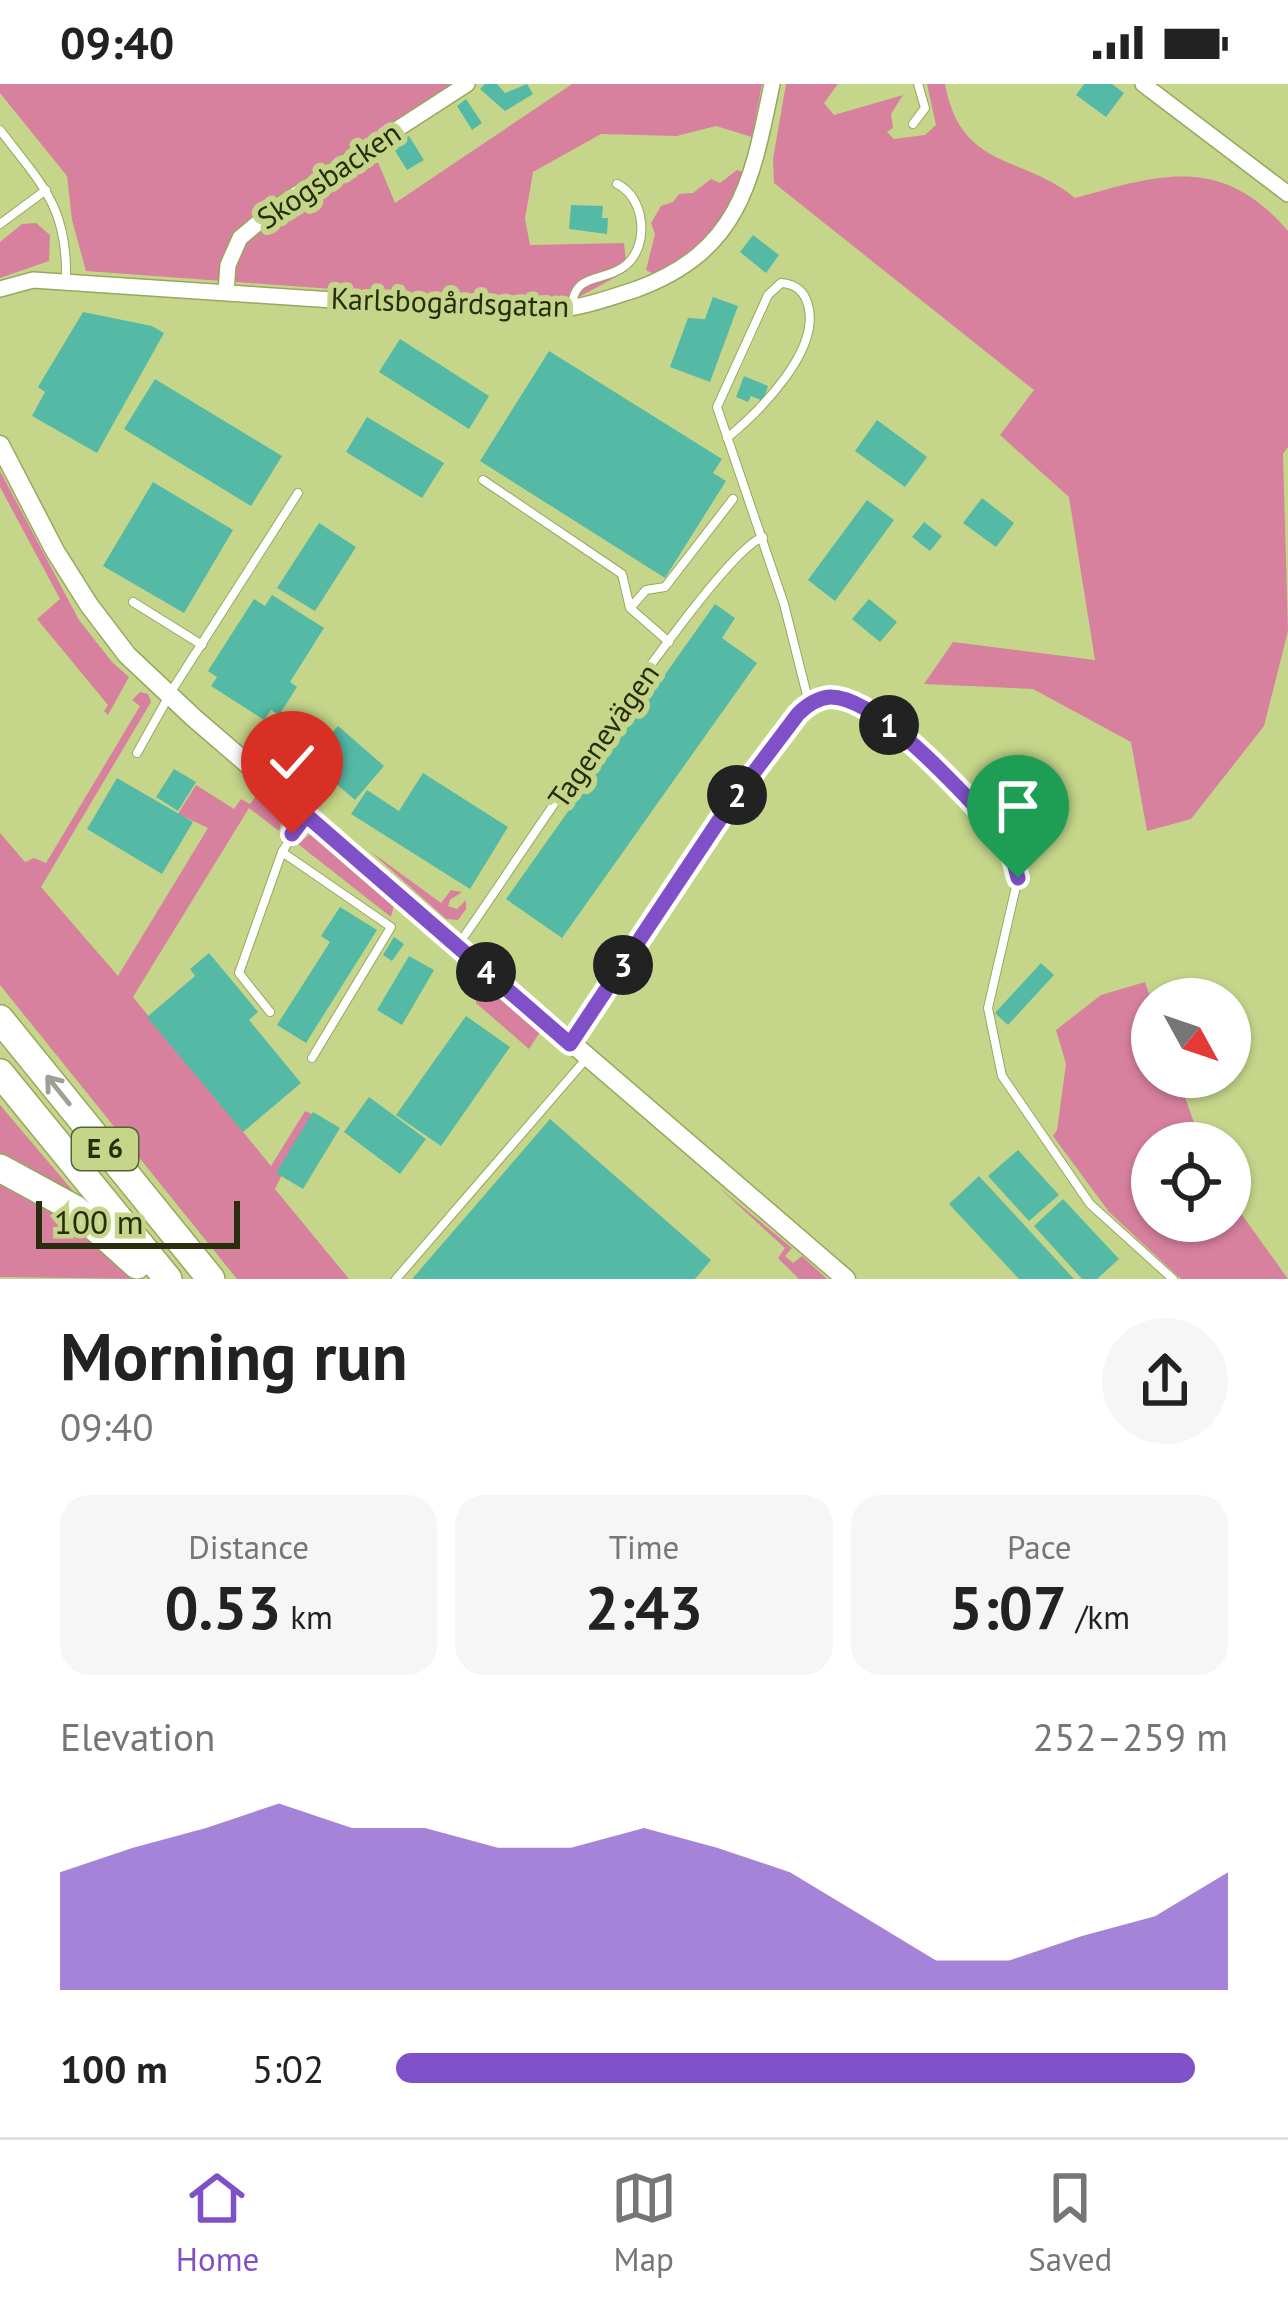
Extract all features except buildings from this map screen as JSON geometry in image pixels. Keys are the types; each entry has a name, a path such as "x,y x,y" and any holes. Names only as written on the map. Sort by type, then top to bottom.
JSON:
{"highway":[{"name":"E 6","path":"0,1019 211,1279"},
{"name":"E 6","path":"0,1073 168,1279"},
{"path":"0,1168 76,1209 152,1279"}],"street":[{"name":"Skogsbacken","path":"226,292 228,265 239,238 277,207 467,84"},
{"name":"Karlsbogårdsgatan","path":"0,289 33,280 333,300 592,305 661,280 708,248 727,226 748,188 772,84"},
{"path":"1144,84 1162,90 1288,194"},
{"path":"0,445 56,551 127,655 846,1279"}],"lane":[{"path":"913,124 925,108 918,84"},
{"path":"0,130 46,190 63,223 66,281"},
{"path":"572,308 573,292 582,283 625,266 634,256 642,216 634,197 617,184"},
{"path":"0,224 46,190"},
{"path":"727,438 760,407 805,348 811,325 809,306 793,284 781,284 768,295 719,396 718,418 763,537 809,704"},
{"path":"483,480 622,574 630,608 670,642"},
{"path":"137,753 298,493"},
{"path":"630,608 646,590 664,587 733,500"},
{"name":"Tagenevägen","path":"457,946 670,642 730,563 749,542 763,537"},
{"path":"134,602 202,645"},
{"path":"570,1044 730,804 809,704 826,697 842,698 899,732 965,795 1010,847 1018,878 988,1008 1001,1076 1090,1204 1173,1279"},
{"path":"270,1012 239,973 283,852 306,815"},
{"path":"283,852 392,928 312,1058"},
{"path":"396,1279 587,1058"}],"shaded area":[{"path":"0,84 475,84 373,150 395,203 572,84 762,84 752,137 716,126 677,136 601,134 533,172 525,219 530,245 624,243 627,271 577,298 522,303 86,271 72,220 67,176 0,93"},
{"path":"786,84 838,84 824,103 834,115 903,95 891,114 893,128 887,132 894,139 925,135 936,125 927,84 945,84 953,112 979,147 1075,198 1163,178 1214,180 1263,206 1288,231 1288,447 1283,454 1288,631 1264,726 1191,819 1147,831 1131,742 1033,689 924,684 953,642 1095,660 1069,497 1000,435 1034,390 774,183 773,159"},
{"path":"737,170 743,172 740,189 699,252 654,274 646,270 655,234 651,223 661,206 679,194 693,193 711,179 720,183"},
{"path":"36,223 50,235 49,261 0,278 0,242 22,224"},
{"path":"0,471 79,620 129,677 108,715 104,711 108,705 37,619 60,599 0,487"},
{"path":"140,692 148,694 151,702 41,887 118,976 208,828 178,814 196,785 234,809 241,799 250,804 260,791 284,812 279,831 249,808 133,997 271,1166 305,1111 312,1114 275,1189 349,1279 237,1279 0,985 0,833 25,862 34,858 46,863 140,706 132,700"},
{"path":"310,834 394,905 391,917 298,844"},
{"path":"370,851 441,903 451,890 462,892 448,906 457,909 466,900 466,909 458,920 446,919"},
{"path":"486,986 540,1032 529,1049 476,1003 476,989"},
{"path":"1131,986 1131,1098 1185,1098 1194,1122 1131,1122 1131,1232 1109,1212 1053,1136 1066,1064 1056,1030 1101,995"},
{"path":"0,1105 73,1191 0,1158"},
{"path":"0,1175 72,1221 136,1279 0,1277"},
{"path":"716,1185 792,1248 785,1256 793,1263 802,1256 827,1279 799,1279 778,1258 785,1248"},
{"path":"1251,1227 1288,1279 1181,1279 1141,1242 1251,1242"}],"route":[{"path":"292,834 306,815 570,1044 730,804 798,714 826,697 864,708 899,732 1004,837 1018,878"}]}
